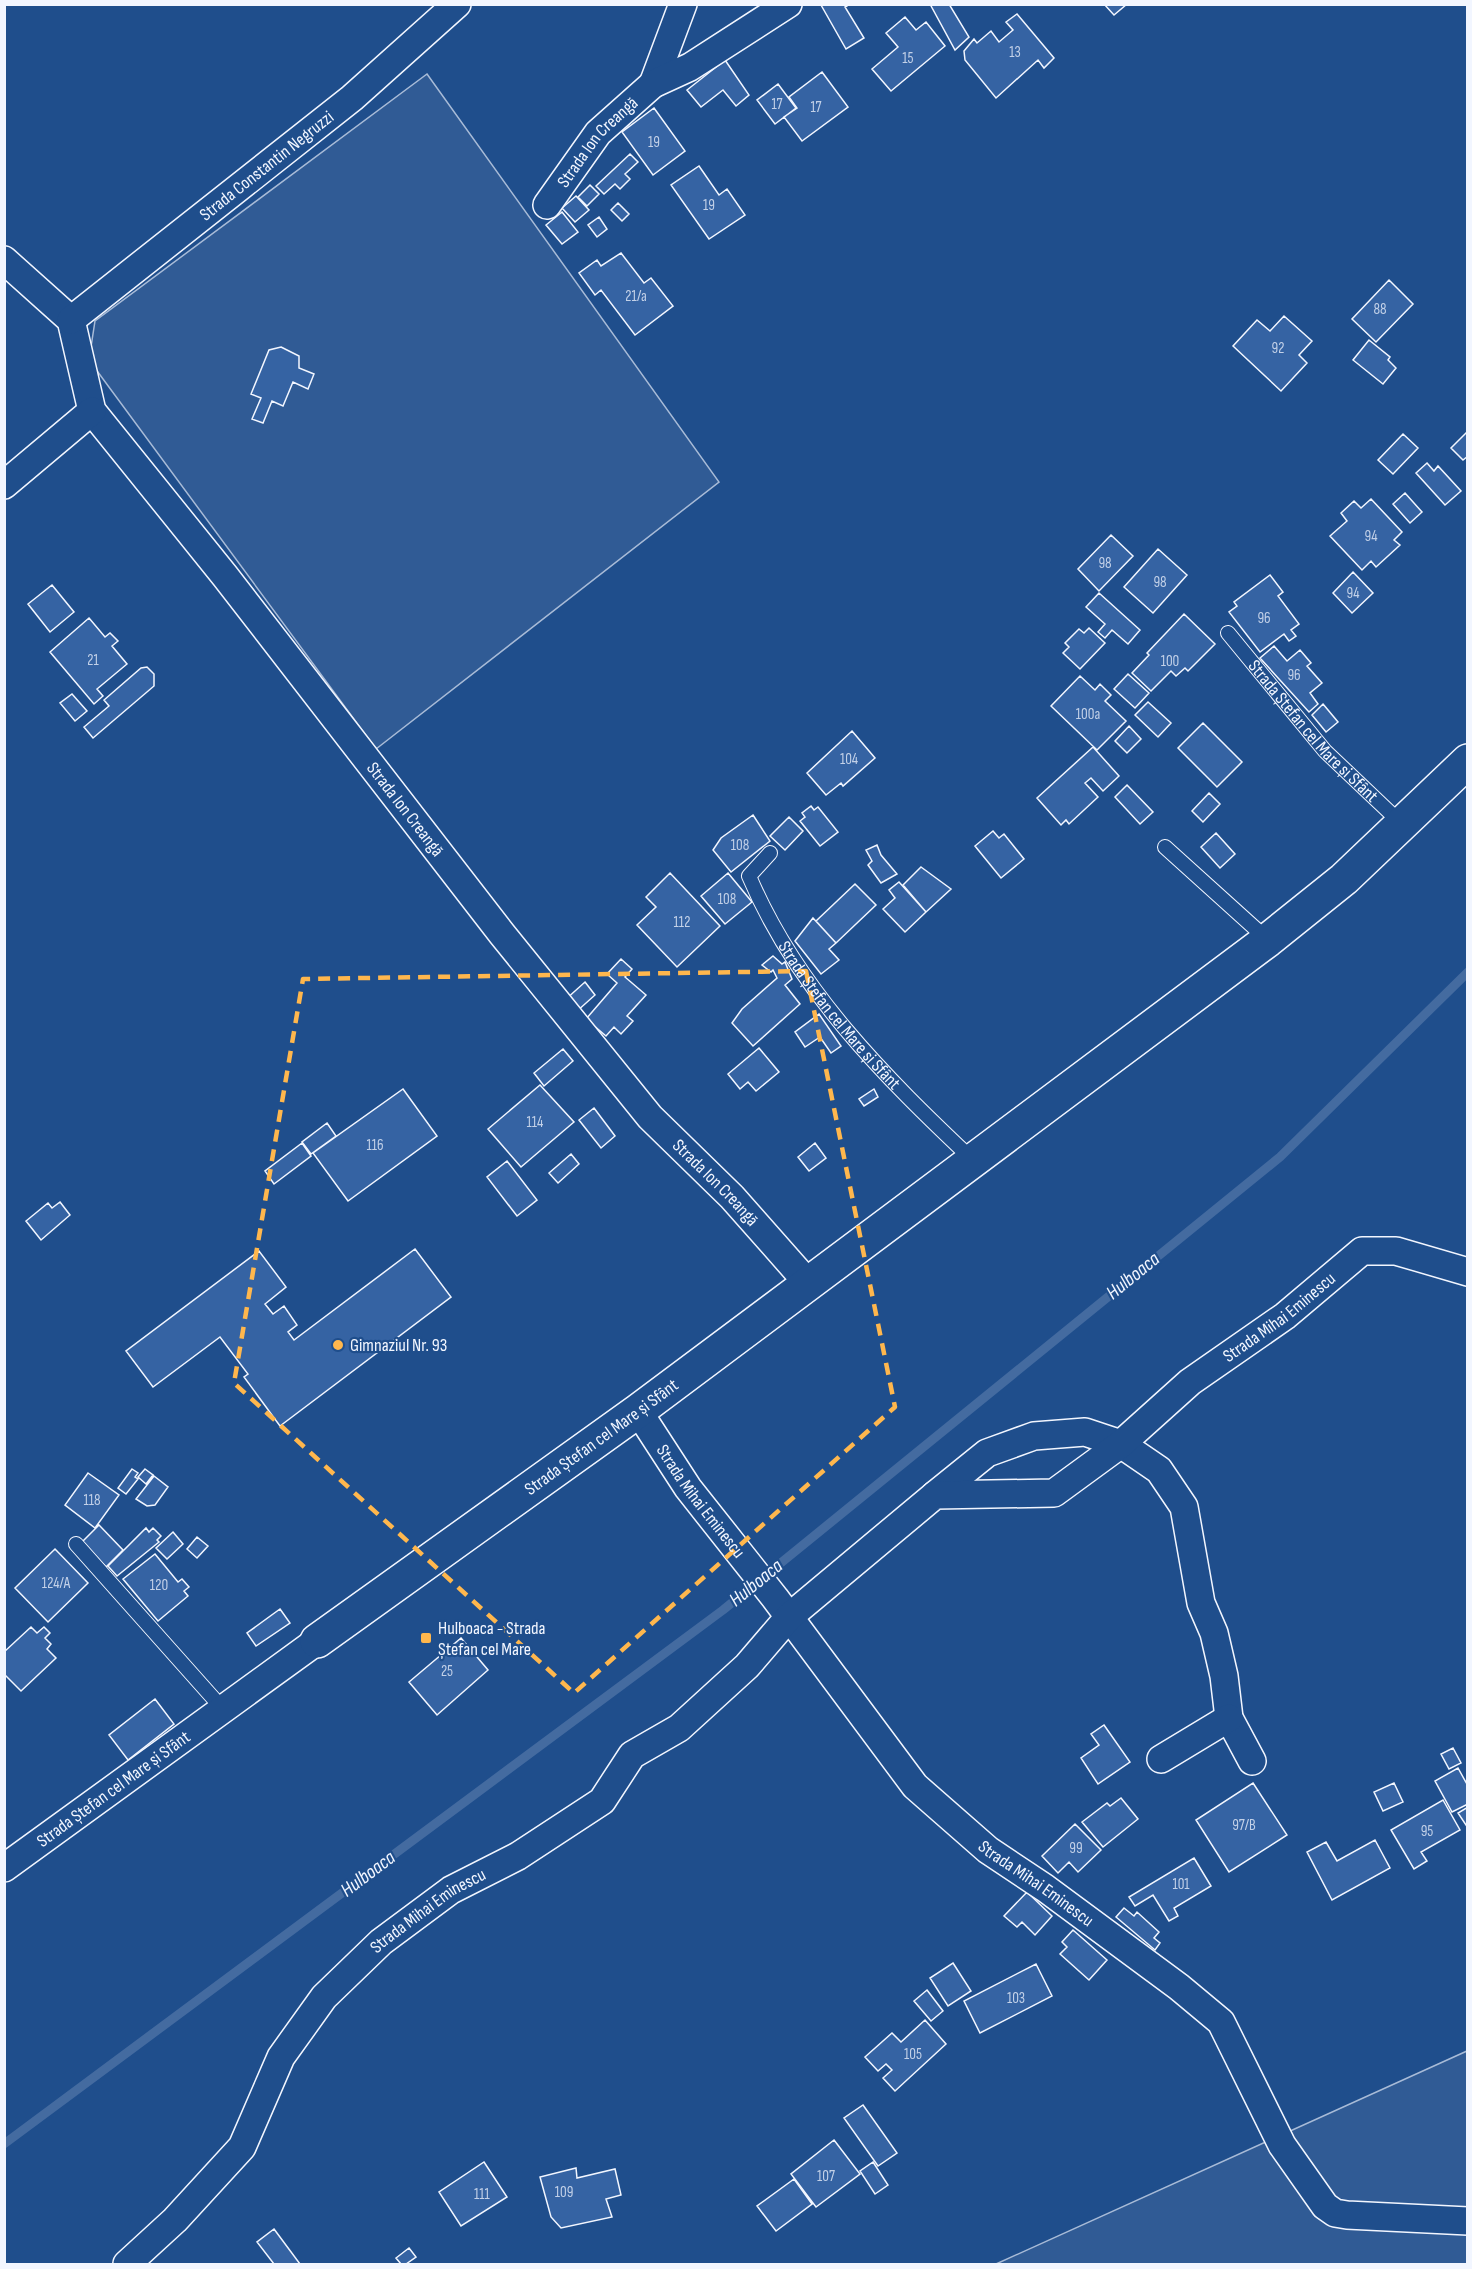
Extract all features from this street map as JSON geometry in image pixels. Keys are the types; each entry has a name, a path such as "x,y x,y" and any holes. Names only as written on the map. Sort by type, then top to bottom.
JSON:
{"street":[{"name":"Strada Constantin Negruzzi","path":"71,320 352,98 458,4"},
{"name":"Strada Ion Creangă","path":"653,84 683,4"},
{"name":"Strada Ion Creangă","path":"547,205 598,133 653,84 690,67 788,4"},
{"path":"4,260 71,320 92,411 4,486"},
{"name":"Strada Ion Creangă","path":"92,411 225,576 502,934 650,1117 732,1197 808,1283"},
{"name":"Strada Ștefan cel Mare și Sfânt","path":"4,1868 222,1708 638,1411 1268,940 1344,879 1403,825 1467,761"},
{"name":"Strada Mihai Eminescu","path":"935,1495 1054,1493 1121,1444 1190,1382 1285,1316 1362,1251 1396,1251 1464,1268"},
{"name":"Strada Mihai Eminescu","path":"638,1411 688,1488 782,1607 915,1786 988,1850 1064,1902 1179,1987 1221,2022 1282,2145 1325,2206 1335,2213 1467,2221"},
{"name":"Strada Mihai Eminescu","path":"127,2265 176,2220 242,2147 281,2057 324,1997 381,1942 451,1890 518,1856 602,1801 632,1755 679,1728 747,1666 782,1607 987,1454 1034,1436 1085,1432 1121,1444 1159,1470 1184,1507 1201,1603 1214,1633 1224,1676 1229,1718 1252,1761"},
{"path":"1161,1759 1229,1718"}],"lane":[{"name":"Strada Ștefan cel Mare și Sfânt","path":"1228,633 1325,751 1403,825"},
{"path":"1165,847 1268,940"},
{"name":"Strada Ștefan cel Mare și Sfânt","path":"770,853 749,876 762,907 797,965 860,1049 974,1161"},
{"path":"76,1544 222,1708"}],"highlighted area":[{"path":"806,971 895,1407 574,1693 234,1383 303,979"}],"shaded area":[{"path":"427,74 719,482 376,749 89,360 95,321"},
{"path":"1467,2051 1467,2264 996,2264"}],"building":[{"path":"850,4 845,7 864,38 846,49 821,5"},
{"path":"930,4 949,4 969,37 955,50"},
{"path":"1104,4 1127,4 1114,15"},
{"path":"1017,14 1054,58 1044,68 1038,60 996,98 965,60 964,51 974,39 977,43 991,31 999,42 1013,30 1006,22"},
{"path":"905,17 916,30 926,22 945,46 891,91 872,69 898,47 886,33"},
{"path":"725,60 749,95 736,106 723,90 701,107 687,90"},
{"path":"822,72 848,107 802,141 784,117 797,108 789,97"},
{"path":"778,84 796,108 775,124 757,100"},
{"path":"654,108 685,151 653,175 622,132"},
{"path":"630,154 638,162 625,174 630,179 620,189 615,184 604,194 596,186"},
{"path":"699,166 719,195 727,189 745,215 709,239 671,185"},
{"path":"590,185 599,194 587,206 578,197"},
{"path":"576,196 589,210 575,222 562,208"},
{"path":"618,203 629,214 622,221 611,210"},
{"path":"562,212 578,232 562,244 546,225"},
{"path":"599,217 607,229 597,237 588,225"},
{"path":"621,253 644,283 651,278 673,306 635,335 601,290 595,295 579,273 597,260 601,266"},
{"path":"1389,280 1413,304 1376,342 1352,319"},
{"path":"1284,316 1312,341 1299,355 1307,363 1281,391 1233,346 1257,320 1270,331"},
{"path":"1369,340 1390,357 1388,360 1396,368 1383,384 1353,360"},
{"path":"281,347 299,356 299,368 314,374 308,389 293,382 283,406 272,401 263,423 252,419 261,398 251,394 269,350"},
{"path":"1468,431 1468,456 1463,460 1451,448"},
{"path":"1403,434 1418,448 1393,474 1378,460"},
{"path":"1427,463 1434,471 1438,466 1461,491 1445,505 1416,473"},
{"path":"1405,493 1422,512 1410,523 1393,504"},
{"path":"1371,499 1402,532 1394,540 1400,545 1376,567 1371,561 1362,570 1330,536 1347,521 1341,513 1354,501 1361,508"},
{"path":"1111,535 1133,556 1099,591 1078,569"},
{"path":"1158,549 1187,575 1153,613 1124,587"},
{"path":"1353,572 1373,593 1352,613 1333,593"},
{"path":"1270,575 1283,592 1278,596 1299,624 1291,630 1296,636 1289,641 1284,634 1260,652 1229,612 1237,606 1234,602"},
{"path":"52,585 74,612 50,632 28,604"},
{"path":"1099,593 1140,630 1128,644 1112,630 1105,638 1098,632 1105,624 1086,607"},
{"path":"1184,614 1215,644 1188,671 1185,668 1176,676 1171,671 1151,691 1132,673 1149,655 1147,653"},
{"path":"89,618 105,637 110,633 118,641 112,646 127,664 97,689 103,696 94,704 50,652"},
{"path":"1089,628 1105,643 1080,669 1063,653 1069,647 1065,643 1079,629 1084,633"},
{"path":"1274,646 1287,661 1300,650 1311,663 1307,666 1322,683 1310,693 1318,704 1309,712 1260,658"},
{"path":"147,667 154,674 154,686 93,738 84,727 109,706 104,700 141,668"},
{"path":"1128,674 1149,693 1135,708 1114,689"},
{"path":"1080,676 1095,690 1100,684 1111,695 1105,701 1126,721 1097,750 1051,706"},
{"path":"72,694 87,711 75,721 60,703"},
{"path":"1148,702 1171,723 1158,737 1135,715"},
{"path":"1323,704 1338,722 1326,732 1312,715"},
{"path":"1203,723 1242,762 1217,787 1178,748"},
{"path":"1129,726 1141,739 1127,753 1115,741"},
{"path":"852,731 875,758 843,786 841,783 826,795 807,773"},
{"path":"1093,747 1119,776 1103,791 1091,778 1085,783 1098,797 1069,824 1066,820 1061,825 1037,798"},
{"path":"1127,785 1153,812 1140,824 1115,797"},
{"path":"1209,793 1220,804 1203,822 1192,811"},
{"path":"811,806 814,810 818,807 838,832 820,846 800,821 805,817 802,813"},
{"path":"753,815 770,841 731,872 713,850 721,838"},
{"path":"789,817 803,831 785,850 770,836"},
{"path":"993,831 999,838 1004,834 1024,859 1001,878 975,846"},
{"path":"1216,833 1235,854 1220,868 1201,847"},
{"path":"877,845 881,855 897,874 881,883 868,865 872,861 866,850"},
{"path":"921,867 951,889 926,912 903,885"},
{"path":"670,873 720,926 677,967 637,925 656,907 646,897"},
{"path":"728,873 752,902 725,924 701,896"},
{"path":"899,882 926,912 905,932 883,909 895,898 889,890"},
{"path":"855,884 876,905 836,943 816,921"},
{"path":"813,918 836,943 829,949 839,960 821,974 795,941"},
{"path":"773,956 782,964 785,962 792,979 785,985 800,1004 753,1046 732,1023 742,1009 777,978 773,970 771,972 762,965"},
{"path":"621,959 632,969 625,977 646,995 627,1016 633,1021 621,1034 614,1027 606,1036 586,1019 617,983 607,974"},
{"path":"585,982 595,995 576,1012 565,1000"},
{"path":"819,1014 841,1046 831,1053 820,1037 805,1047 795,1032"},
{"path":"759,1048 779,1072 756,1091 748,1082 740,1089 728,1074"},
{"path":"563,1049 573,1061 544,1086 534,1073"},
{"path":"540,1085 574,1122 521,1167 488,1129"},
{"path":"403,1089 437,1136 348,1201 313,1153"},
{"path":"874,1089 878,1097 864,1106 859,1099"},
{"path":"594,1108 615,1136 601,1148 579,1120"},
{"path":"327,1123 336,1136 311,1154 302,1142"},
{"path":"302,1143 311,1156 274,1184 265,1171"},
{"path":"815,1143 826,1158 809,1171 798,1157"},
{"path":"571,1154 579,1164 558,1183 549,1173"},
{"path":"507,1161 537,1200 517,1216 487,1177"},
{"path":"60,1202 70,1215 41,1240 26,1221 48,1203 52,1208"},
{"path":"415,1249 451,1297 280,1426 244,1377 248,1374 220,1337 153,1387 126,1351 259,1251 286,1287 265,1304 273,1314 284,1306 297,1325 288,1332 294,1340"},
{"path":"132,1469 138,1473 135,1477 138,1479 126,1494 118,1488"},
{"path":"145,1469 153,1475 146,1484 138,1477"},
{"path":"88,1473 119,1495 95,1528 65,1505"},
{"path":"154,1476 168,1487 155,1505 147,1506 136,1499"},
{"path":"99,1525 123,1550 106,1567 82,1542"},
{"path":"146,1528 149,1532 153,1528 161,1536 157,1540 159,1542 117,1576 108,1566"},
{"path":"173,1532 183,1544 167,1559 156,1548"},
{"path":"197,1537 208,1546 197,1558 187,1549"},
{"path":"55,1549 88,1583 48,1622 15,1588"},
{"path":"155,1554 178,1582 182,1579 189,1587 184,1591 188,1596 158,1621 123,1579"},
{"path":"280,1609 290,1623 256,1646 247,1633"},
{"path":"31,1627 37,1633 44,1627 50,1633 45,1638 51,1644 47,1649 56,1658 21,1691 4,1674 4,1652"},
{"path":"461,1638 488,1670 437,1715 409,1682"},
{"path":"155,1699 174,1724 128,1760 109,1735"},
{"path":"1104,1725 1130,1762 1098,1784 1081,1758 1099,1745 1091,1734"},
{"path":"1453,1748 1461,1763 1449,1769 1441,1754"},
{"path":"1458,1768 1468,1786 1468,1804 1452,1812 1435,1781"},
{"path":"1253,1783 1287,1835 1229,1872 1196,1820"},
{"path":"1394,1783 1403,1802 1383,1811 1374,1792"},
{"path":"1121,1798 1138,1819 1103,1847 1082,1822 1107,1803 1110,1806"},
{"path":"1443,1800 1460,1830 1421,1852 1427,1861 1414,1869 1391,1830"},
{"path":"1468,1807 1468,1828 1458,1813"},
{"path":"1075,1824 1101,1850 1078,1872 1069,1862 1058,1873 1042,1856"},
{"path":"1375,1840 1390,1868 1332,1900 1307,1852 1326,1842 1337,1861"},
{"path":"1194,1858 1211,1886 1174,1908 1178,1916 1169,1921 1153,1895 1135,1906 1129,1897"},
{"path":"1027,1892 1052,1916 1035,1935 1022,1922 1017,1927 1004,1916"},
{"path":"1124,1908 1134,1916 1137,1912 1159,1932 1154,1938 1160,1943 1155,1950 1116,1917"},
{"path":"1073,1930 1107,1960 1089,1980 1060,1954 1067,1947 1062,1942"},
{"path":"953,1963 971,1991 948,2006 930,1978"},
{"path":"1036,1964 1052,1996 980,2033 964,2001"},
{"path":"927,1990 943,2011 931,2021 914,2001"},
{"path":"925,2020 946,2044 895,2091 883,2078 892,2070 886,2064 878,2071 865,2057 892,2033 901,2042"},
{"path":"863,2105 897,2153 878,2166 844,2118"},
{"path":"834,2140 860,2174 816,2207 791,2174"},
{"path":"484,2162 507,2197 461,2226 439,2192"},
{"path":"873,2162 888,2185 875,2194 860,2171"},
{"path":"576,2168 577,2178 615,2169 621,2195 606,2199 612,2217 561,2228 551,2217 540,2177"},
{"path":"794,2179 812,2204 776,2231 757,2206"},
{"path":"274,2229 300,2264 274,2264 257,2242"},
{"path":"409,2248 416,2257 406,2264 401,2264 396,2258"}],"waterway":[{"name":"Hulboaca","path":"4,2144 723,1610 1280,1157 1468,972"}],"place":[{"name":"Gimnaziul Nr. 93","path":"338,1345"},
{"name":"Hulboaca - Strada Ștefan cel Mare","path":"426,1638"}]}
